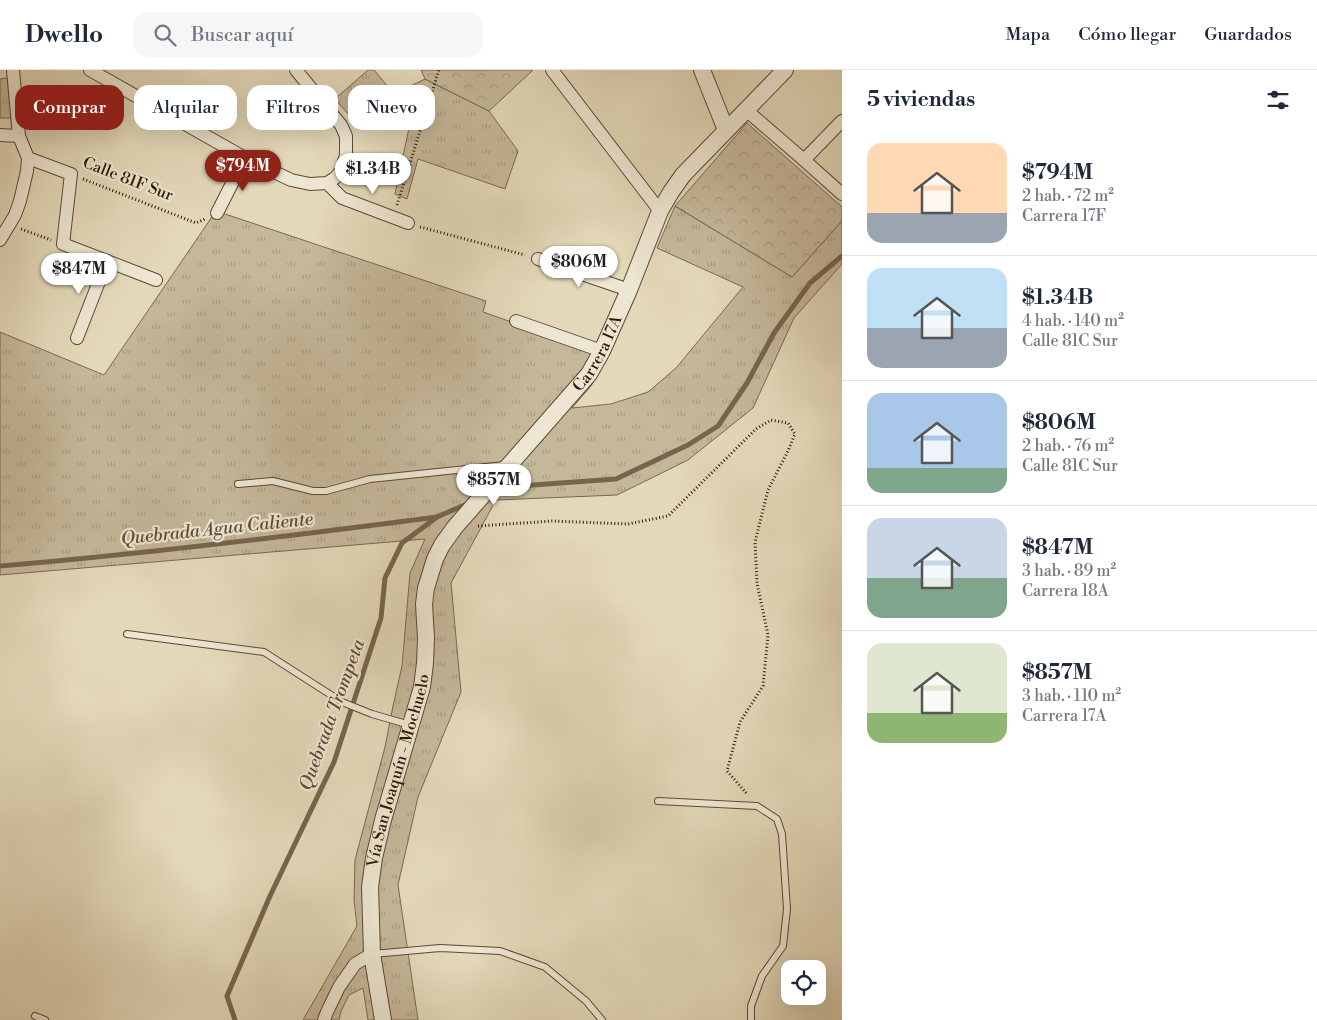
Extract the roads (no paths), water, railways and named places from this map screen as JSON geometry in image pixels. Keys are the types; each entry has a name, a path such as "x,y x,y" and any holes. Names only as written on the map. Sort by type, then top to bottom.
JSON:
{"street":[{"path":"0,240 15,215 28,171 28,158 19,136 13,70"},
{"path":"90,70 245,158 291,180 310,184 327,183 341,171 346,155 346,136 341,126 296,70"},
{"path":"552,70 660,211"},
{"path":"702,70 726,130"},
{"name":"Carrera 17A","path":"455,527 589,374 602,352 660,211 683,175 785,70"},
{"path":"746,110 842,194"},
{"path":"804,160 842,121"},
{"path":"0,135 19,136"},
{"name":"Calle 81F Sur","path":"28,158 70,174 63,244 107,261"},
{"path":"217,213 245,158"},
{"path":"327,183 342,198 408,223"},
{"path":"538,259 629,290"},
{"path":"77,338 107,261 156,280"},
{"path":"516,321 602,352"},
{"name":"Vía San Joaquín - Mochuelo","path":"383,1020 372,954 370,887 374,858 383,820 422,686 425,663 424,604 426,588 435,559 455,527"},
{"path":"324,1020 339,987 355,964 372,954"}],"lane":[{"path":"238,484 273,481 313,491 326,491 370,479 510,464"},
{"path":"127,634 264,652 342,702 411,726"},
{"path":"658,801 758,806 777,819 782,834 787,908 783,946 762,976 750,1006 751,1020"},
{"path":"372,954 440,948 500,950 545,967 586,1001 602,1020"},
{"path":"35,1016 45,1020"}],"waterway":[{"name":"Quebrada Trompeta","path":"490,494 519,486 616,479 688,445 718,426 747,383 774,333 810,283 842,256"},
{"name":"Quebrada Trompeta","path":"235,1020 227,996 270,896 334,762 381,618 385,578 402,543 437,517 469,503"},
{"name":"Quebrada Agua Caliente","path":"0,566 218,544 437,517"}]}
